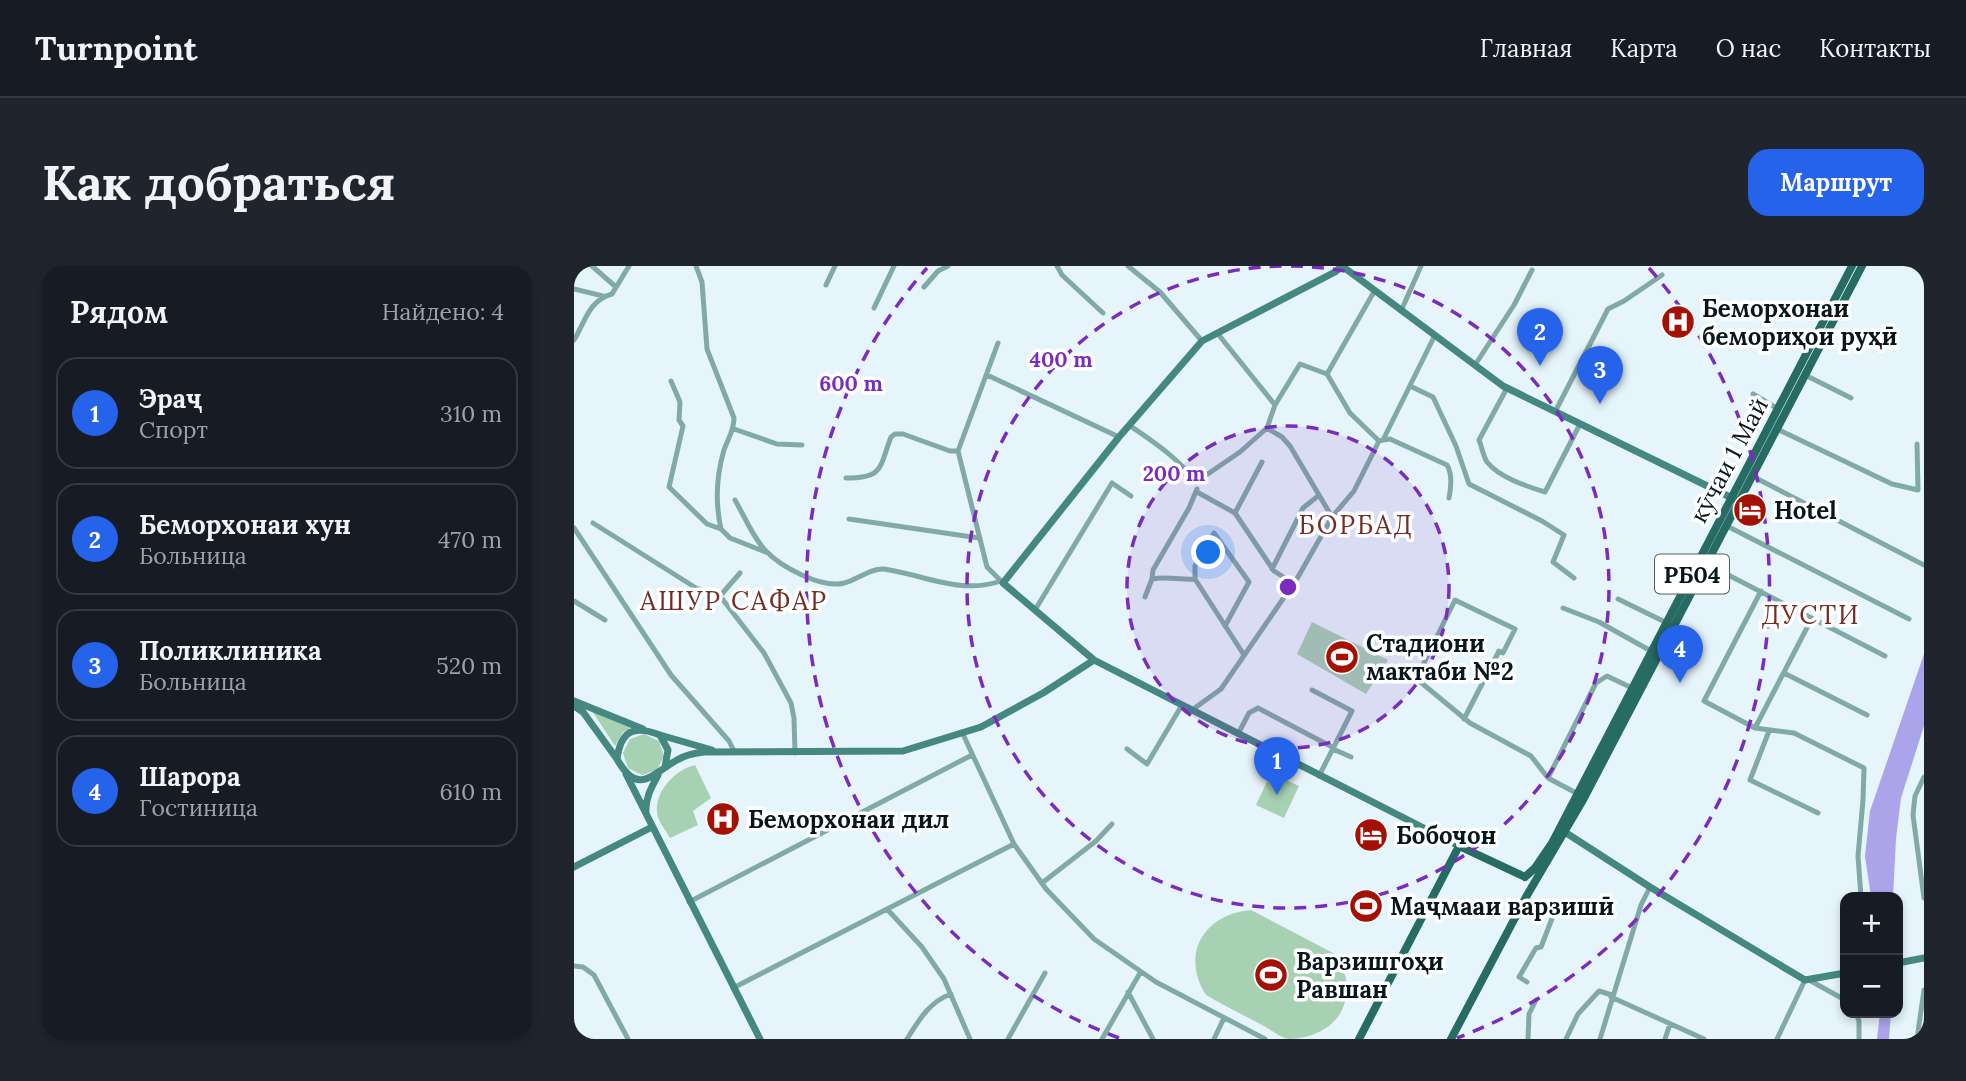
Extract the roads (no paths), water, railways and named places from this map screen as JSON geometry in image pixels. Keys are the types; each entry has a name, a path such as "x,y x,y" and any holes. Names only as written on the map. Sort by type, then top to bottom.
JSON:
{"main road":[{"name":"кӯчаи 1 Май","path":"1525,877 1563,831 1578,794 1632,688 1852,266"},
{"name":"кӯчаи 1 Май","path":"1451,1039 1525,897 1740,502 1862,266"},
{"path":"1359,1039 1459,846 1525,877 1540,873"},
{"path":"1525,877 1528,885 1525,897"}],"street":[{"path":"592,266 616,287"},
{"path":"574,289 599,296 612,294 629,266"},
{"path":"696,266 702,282 707,349 734,418 734,429 719,468 716,494 721,529"},
{"path":"826,285 835,266"},
{"path":"874,308 894,266"},
{"path":"924,287 937,271 948,266"},
{"path":"1058,266 1062,275 1103,313"},
{"path":"1128,266 1160,292 1202,341"},
{"path":"671,381 680,402 679,420 683,426 669,487 706,524 721,529 730,538 768,553 805,577 831,585 842,584 876,569 944,584 985,586 1002,582 1119,437 1202,341 1342,266 1507,388 1740,502"},
{"path":"1401,311 1421,266"},
{"path":"1475,365 1514,305 1532,270"},
{"path":"1555,412 1608,309 1662,275"},
{"path":"1327,374 1374,290"},
{"path":"574,340 590,307 606,295"},
{"path":"1218,334 1275,405"},
{"path":"1192,710 1221,689 1293,583 1332,517 1354,491 1435,335"},
{"path":"998,343 958,451 987,567 1094,660 1459,846"},
{"path":"1196,482 1240,452 1266,428 1275,405 1300,364 1327,374 1350,413 1382,441"},
{"path":"1805,374 1851,398"},
{"path":"987,375 1119,437"},
{"path":"1409,386 1433,397 1463,463 1469,484 1564,535 1553,562 1574,578"},
{"path":"1507,388 1479,440 1486,460 1496,470 1526,485 1545,492 1580,424"},
{"path":"1753,394 1778,410"},
{"path":"1129,425 1185,467 1196,482 1197,492 1153,570 1145,597"},
{"path":"1266,428 1282,437 1290,446 1332,517"},
{"path":"734,429 777,444 803,445"},
{"path":"1777,429 1892,484 1918,490 1916,444"},
{"path":"846,478 868,478 875,473 891,437 895,434 958,451"},
{"path":"1382,441 1390,439 1447,465 1450,469 1449,498"},
{"path":"1235,513 1262,462"},
{"path":"1450,469 1463,463"},
{"path":"1752,477 1924,565"},
{"path":"1035,610 1112,483 1131,496"},
{"path":"1197,492 1235,513 1272,569 1293,583"},
{"path":"1272,569 1303,508 1318,496"},
{"path":"735,500 768,553"},
{"path":"849,519 979,538"},
{"path":"593,523 696,587 720,596 764,653 790,703 794,718 795,753"},
{"path":"1727,526 1909,619"},
{"path":"574,528 671,675 729,741 734,751"},
{"path":"1225,626 1248,582 1214,533 1195,566 1195,579 1225,626 1244,655"},
{"path":"1707,564 1885,656"},
{"path":"720,596 740,573"},
{"path":"1152,579 1168,576 1179,580 1195,579"},
{"path":"1761,592 1704,701 1755,728 1794,733 1864,768 1858,856 1861,892"},
{"path":"1618,599 1667,623"},
{"path":"1464,719 1499,651 1503,653 1516,629 1455,600 1418,680 1464,719 1531,756 1548,778 1578,794"},
{"path":"574,601 605,620"},
{"path":"1563,608 1599,622 1651,651"},
{"path":"1755,728 1812,618"},
{"path":"625,773 642,779 662,771 680,758 716,751 903,751 981,726 1043,693 1094,660"},
{"path":"1784,673 1867,715"},
{"path":"1548,778 1596,683 1607,676 1632,688"},
{"path":"1312,690 1352,711 1319,776"},
{"path":"574,704 660,735 716,751"},
{"path":"574,704 583,712 625,773 760,1039"},
{"path":"1127,749 1147,764 1182,705"},
{"path":"1238,734 1250,713 1258,708 1351,757"},
{"path":"617,759 627,734 644,729"},
{"path":"1769,731 1751,780 1818,813"},
{"path":"962,732 1014,844 1042,883 1094,939 1140,972 1265,1039"},
{"path":"647,818 646,804 650,788 662,771 668,750 660,735"},
{"path":"690,902 972,755"},
{"path":"1924,777 1915,796 1913,815 1924,898"},
{"path":"1042,883 1096,841 1112,824"},
{"path":"574,867 652,827"},
{"path":"1563,831 1650,887 1840,997"},
{"path":"733,988 1014,844"},
{"path":"1600,1039 1641,905 1650,887"},
{"path":"1525,897 1553,916 1541,947 1536,948 1519,978 1527,982"},
{"path":"887,909 922,947 944,979 970,1039"},
{"path":"1903,962 1924,958"},
{"path":"574,966 583,967 594,975 628,1039"},
{"path":"1102,1039 1140,972"},
{"path":"1008,1039 1045,973"},
{"path":"1807,980 1840,974"},
{"path":"1777,1039 1807,980"},
{"path":"1917,1039 1924,990"},
{"path":"1566,1039 1578,1014 1599,991 1704,1039"},
{"path":"1128,992 1153,1039"},
{"path":"907,1039 924,1013 938,999 951,994"},
{"path":"1528,1039 1529,1014 1536,1000"},
{"path":"1214,1039 1224,1018"},
{"path":"1857,1018 1859,1039"},
{"path":"1665,1039 1670,1024"},
{"path":"1106,1032 1110,1039"}],"place":[{"name":"Беморхонаи бемориҳои руҳӣ","path":"1678,322"},
{"name":"Беморхонаи хун","path":"1540,366"},
{"name":"Поликлиника","path":"1600,404"},
{"name":"Hotel","path":"1750,510"},
{"name":"Стадиони мактаби №2","path":"1342,657"},
{"name":"Шарора","path":"1680,683"},
{"name":"Эраҷ","path":"1277,795"},
{"name":"Беморхонаи дил","path":"723,819"},
{"name":"Бобочон","path":"1371,835"},
{"name":"Маҷмааи варзишӣ","path":"1366,906"},
{"name":"Варзишгоҳи Равшан","path":"1271,975"}],"district":[{"name":"БОРБАД","path":"1356,524"},
{"name":"АШУР САФАР","path":"734,600"},
{"name":"ДУСТИ","path":"1811,614"}]}
